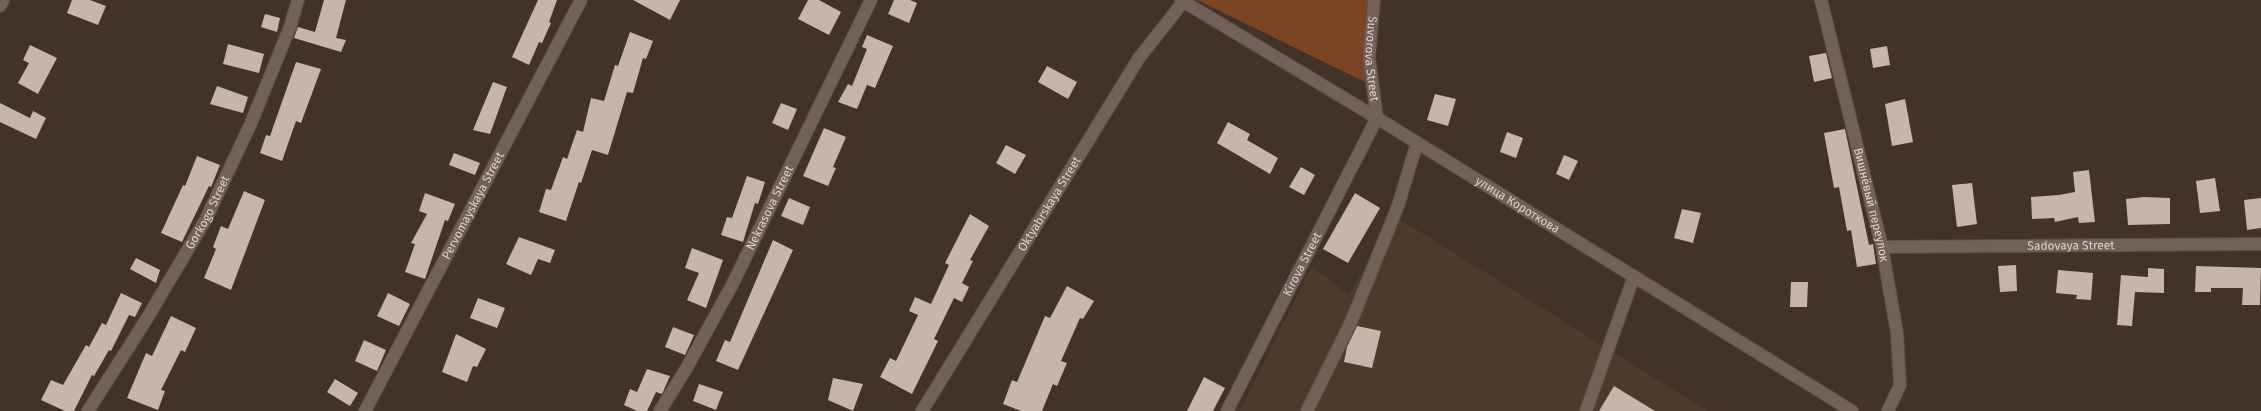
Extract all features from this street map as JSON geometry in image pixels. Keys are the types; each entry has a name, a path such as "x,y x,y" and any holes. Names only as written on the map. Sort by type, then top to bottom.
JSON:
{"street":[{"path":"0,6 3,0"},
{"name":"Gorkogo Street","path":"88,411 146,320 206,219 251,123 290,27 298,0"},
{"name":"Pervomayskaya Street","path":"365,411 581,0"},
{"name":"Nekrasova Street","path":"660,411 686,369 732,285 871,0"},
{"name":"Suvorova Street","path":"1374,0 1369,58 1377,118"},
{"name":"Вишнёвый переулок","path":"1821,0 1882,247 1897,333 1900,385 1888,411"},
{"name":"улица Короткова","path":"1183,1 1418,143 1852,411"},
{"name":"Oktyabrskaya Street","path":"922,411 1139,58 1183,1"},
{"name":"Kirova Street","path":"1227,411 1377,118"},
{"path":"1307,411 1351,322 1398,206 1418,143"},
{"name":"Sadovaya Street","path":"1882,247 2261,244"},
{"path":"1586,411 1634,276"}],"shaded area":[{"path":"1197,0 1369,0 1367,83"},
{"path":"1393,215 1708,411 1240,411 1312,266 1349,295"}],"building":[{"path":"72,0 90,0 106,6 98,25 67,13"},
{"path":"324,0 346,0 336,38 346,40 341,52 294,38 298,27 315,32"},
{"path":"538,0 557,0 549,22 551,23 542,43 539,42 529,65 512,57"},
{"path":"633,0 680,0 670,20"},
{"path":"808,0 819,0 841,12 829,35 798,19"},
{"path":"894,0 910,0 917,3 909,23 888,14"},
{"path":"265,14 280,18 277,32 261,27"},
{"path":"630,32 653,41 646,59 643,58 633,93 627,92 608,155 592,150 581,183 579,182 566,221 539,212 546,189 551,190 563,157 567,159 577,130 583,132 591,98 604,101 615,65 618,66"},
{"path":"867,35 893,46 875,88 867,85 857,109 838,102 848,84 852,86 867,49 862,47"},
{"path":"228,44 264,54 259,73 223,64"},
{"path":"30,45 57,58 38,94 18,83 29,63 23,60"},
{"path":"1887,46 1890,65 1873,68 1870,49"},
{"path":"1826,53 1832,78 1814,82 1809,56"},
{"path":"296,62 321,69 301,123 296,121 282,161 260,153 266,135 270,136"},
{"path":"1047,66 1077,82 1068,99 1038,82"},
{"path":"493,82 507,87 490,134 473,130"},
{"path":"217,86 248,97 243,113 210,104"},
{"path":"1435,94 1456,99 1448,126 1427,120"},
{"path":"1905,99 1913,142 1892,146 1885,104"},
{"path":"0,103 30,118 33,111 46,118 36,139 0,122"},
{"path":"781,103 797,109 788,130 772,123"},
{"path":"1228,122 1250,134 1247,140 1278,158 1270,174 1217,143"},
{"path":"824,128 846,137 833,167 836,168 828,186 803,176"},
{"path":"1845,129 1869,245 1873,244 1876,264 1857,267 1851,230 1847,231 1839,187 1834,188 1824,133"},
{"path":"1507,132 1523,138 1516,158 1500,152"},
{"path":"1006,145 1026,155 1015,174 996,163"},
{"path":"454,153 480,163 475,175 449,165"},
{"path":"1564,155 1578,161 1569,180 1556,174"},
{"path":"197,156 220,165 211,187 209,186 182,242 161,233 183,185 185,186"},
{"path":"1301,167 1315,175 1304,195 1289,187"},
{"path":"2089,170 2095,222 2079,223 2078,217 2055,222 2054,218 2032,219 2031,197 2075,192 2073,172"},
{"path":"747,176 765,182 758,204 755,203 743,242 721,235 727,217 732,218"},
{"path":"2215,178 2220,211 2200,213 2196,181"},
{"path":"1972,183 1977,224 1957,227 1952,185"},
{"path":"244,191 265,200 231,290 204,278 216,249 213,247 221,226 228,229"},
{"path":"425,193 455,204 448,221 445,220 425,279 405,272 415,244 411,243 427,214 419,211"},
{"path":"1355,193 1380,208 1348,263 1323,249"},
{"path":"2144,197 2170,198 2170,224 2128,225 2126,199"},
{"path":"789,198 810,207 803,225 781,216"},
{"path":"2261,198 2261,228 2247,230 2244,200"},
{"path":"1682,209 1701,213 1693,243 1674,238"},
{"path":"970,214 989,226 970,260 973,261 962,283 969,287 962,302 954,298 934,339 938,341 912,394 880,377 890,358 896,361 918,315 909,311 915,297 931,304 949,265 945,263"},
{"path":"519,237 555,250 550,263 538,259 531,275 506,264"},
{"path":"773,240 793,250 738,370 716,361 725,340 730,342"},
{"path":"692,248 723,260 706,308 687,300 699,273 685,268"},
{"path":"136,258 160,270 156,283 130,269"},
{"path":"2016,265 2017,291 2000,292 1998,266"},
{"path":"2196,266 2261,268 2260,305 2242,305 2243,288 2211,288 2211,292 2195,292"},
{"path":"2148,268 2164,269 2164,293 2135,292 2132,326 2117,325 2121,275 2148,277"},
{"path":"2058,270 2093,273 2091,300 2076,299 2077,295 2056,293"},
{"path":"1791,282 1808,282 1807,307 1790,307"},
{"path":"1067,286 1094,301 1083,319 1080,318 1061,361 1067,363 1057,386 1053,384 1042,411 1021,411 1003,404 1012,380 1017,382 1045,316 1050,318"},
{"path":"121,293 142,303 135,317 129,315 111,351 109,350 94,376 92,375 74,411 65,411 41,400 51,380 63,385 86,345 89,347 102,323 106,325"},
{"path":"388,293 410,304 399,326 377,316"},
{"path":"478,298 505,308 497,328 470,318"},
{"path":"171,316 196,328 185,352 181,350 161,390 165,391 158,410 127,398 146,353 152,356"},
{"path":"1357,326 1381,331 1372,368 1344,362 1347,347"},
{"path":"673,327 694,335 685,355 665,347"},
{"path":"456,334 486,349 477,367 473,366 467,382 442,372"},
{"path":"364,340 386,350 377,371 355,361"},
{"path":"647,369 670,376 662,394 656,392 647,411 637,411 624,405 630,389 637,392"},
{"path":"1204,377 1225,388 1213,411 1187,411"},
{"path":"833,378 863,384 853,411 828,400"},
{"path":"335,379 358,393 350,406 327,392"},
{"path":"699,384 723,392 716,410 693,401"},
{"path":"1614,386 1655,411 1599,411"}]}
